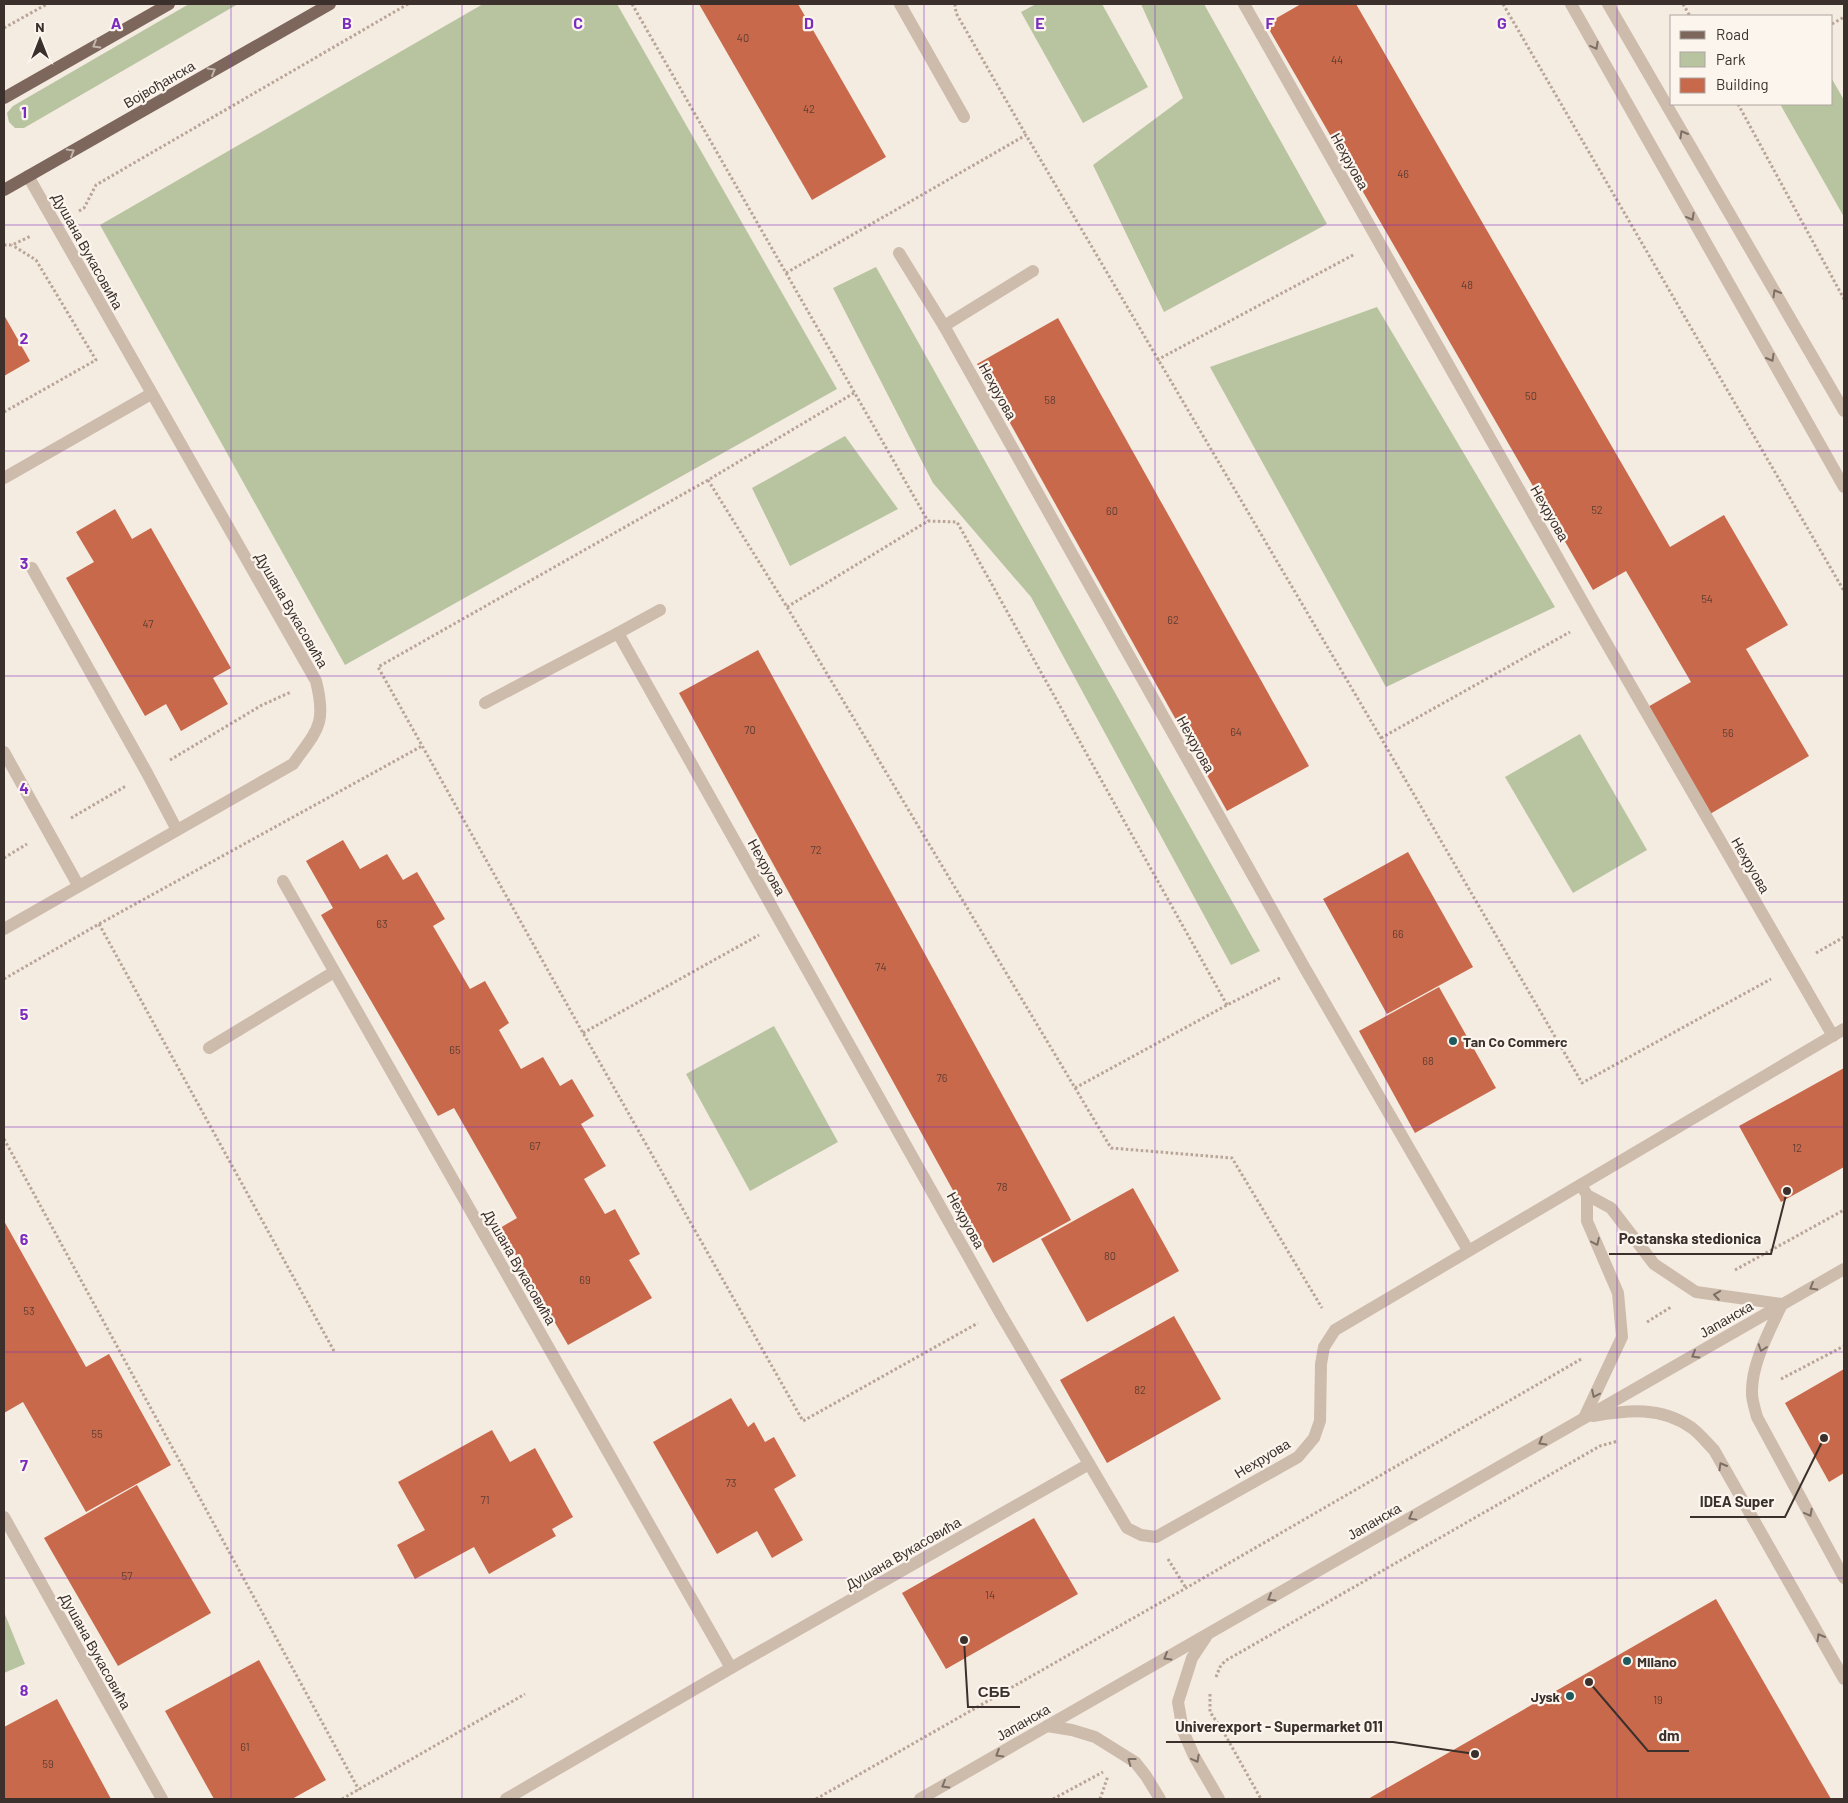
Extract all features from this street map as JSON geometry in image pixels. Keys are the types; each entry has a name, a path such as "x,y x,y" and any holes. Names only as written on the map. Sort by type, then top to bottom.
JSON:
{"main road":[{"path":"4,98 169,4"},
{"name":"Војвођанска","path":"4,190 330,4"}],"street":[{"path":"900,4 964,117"},
{"name":"Нехруова","path":"1244,4 1593,620 1833,1036"},
{"path":"1571,4 1844,487"},
{"path":"1608,4 1844,411"},
{"name":"Душана Вукасовића","path":"4,929 293,764 318,730 321,717 316,681 28,176"},
{"name":"Нехруова","path":"899,253 944,326 1303,965 1468,1250"},
{"path":"944,326 1033,271"},
{"path":"4,478 151,394"},
{"path":"32,568 177,830"},
{"path":"484,703 660,610"},
{"name":"Нехруова","path":"618,633 1000,1311 1128,1528 1141,1535 1156,1537 1298,1457 1314,1438 1320,1421 1321,1364 1324,1347 1334,1330"},
{"path":"4,752 78,886"},
{"name":"Душана Вукасовића","path":"283,881 731,1668"},
{"path":"209,1048 334,972"},
{"path":"1334,1330 1468,1250 1584,1190 1844,1029"},
{"path":"1584,1190 1611,1208 1654,1264 1696,1292 1782,1304 1765,1339 1754,1376 1752,1394 1757,1417 1844,1578"},
{"path":"1584,1190 1587,1221 1618,1293 1622,1337 1584,1418"},
{"name":"Јапанска","path":"920,1799 1844,1269"},
{"path":"1584,1418 1643,1410 1668,1416 1692,1428 1714,1450 1844,1680"},
{"name":"Душана Вукасовића","path":"506,1799 1089,1464"},
{"name":"Душана Вукасовића","path":"4,1517 162,1799"},
{"path":"1209,1633 1192,1658 1178,1702 1183,1731 1194,1756 1219,1799"},
{"path":"1047,1726 1072,1730 1095,1737 1135,1762 1160,1799"}],"path":[{"path":"4,28 47,4"},
{"path":"84,208 96,185 408,4"},
{"path":"632,4 928,521"},
{"path":"955,4 956,13 1026,135 1582,1083 1844,937"},
{"path":"1503,4 1844,591"},
{"path":"1683,4 1689,15"},
{"path":"1833,23 1844,17"},
{"path":"1739,105 1844,299"},
{"path":"786,273 1026,135"},
{"path":"1157,360 1378,241"},
{"path":"4,245 12,244 36,260 96,360 4,412"},
{"path":"854,393 708,480 378,667 803,1421 1000,1311"},
{"path":"708,480 787,607 1111,1148 1232,1158 1334,1330"},
{"path":"787,607 928,521 957,522 1226,1005"},
{"path":"1381,738 1593,620"},
{"path":"4,978 422,746"},
{"path":"583,1033 781,922"},
{"path":"99,924 334,1351"},
{"path":"1076,1088 1226,1005 1303,965"},
{"path":"4,1139 359,1790"},
{"path":"816,1799 1186,1588 1553,1374 1622,1337 1696,1292 1844,1210"},
{"path":"1780,1380 1844,1346"},
{"path":"1215,1679 1225,1661 1600,1446 1623,1439"},
{"path":"1156,1537 1186,1588"},
{"path":"1212,1688 1209,1698 1210,1712 1262,1799"},
{"path":"342,1799 525,1694"},
{"path":"1053,1799 1111,1767 1100,1799"}],"green space":[{"path":"189,4 238,4 24,128 15,128 9,122 7,113 13,106"},
{"path":"483,4 617,4 837,389 345,665 100,225"},
{"path":"1036,4 1102,4 1148,87 1083,123 1021,12"},
{"path":"1141,4 1204,4 1327,224 1164,312 1093,165 1183,98"},
{"path":"1833,81 1844,100 1844,217 1781,105 1833,105"},
{"path":"876,267 1260,951 1231,965 1031,597 933,483 833,288"},
{"path":"1377,307 1555,607 1386,687 1210,367"},
{"path":"845,436 898,509 790,566 752,488"},
{"path":"1580,734 1647,850 1573,893 1505,777"},
{"path":"774,1026 838,1142 750,1191 686,1074"},
{"path":"4,1612 25,1664 4,1673"}],"building":[{"path":"699,4 798,4 886,157 812,200"},
{"path":"1301,4 1356,4 1670,547 1724,515 1788,625 1746,649 1809,756 1710,814 1646,708 1691,682 1626,571 1593,590 1266,24"},
{"path":"4,315 30,361 4,376"},
{"path":"1058,318 1309,766 1227,811 977,364"},
{"path":"115,509 132,539 151,528 231,668 213,678 228,704 181,731 166,704 145,716 66,578 94,562 76,532"},
{"path":"758,650 1071,1220 993,1263 679,693"},
{"path":"343,840 360,869 387,854 403,880 417,872 445,919 433,926 470,989 485,981 509,1023 499,1030 521,1069 543,1057 560,1086 572,1079 594,1116 581,1124 606,1166 584,1179 605,1214 615,1209 640,1254 629,1260 652,1298 568,1345 500,1228 517,1218 454,1108 438,1116 321,915 333,908 306,861"},
{"path":"1408,852 1473,967 1387,1014 1323,899"},
{"path":"1439,987 1496,1088 1415,1133 1359,1031"},
{"path":"1844,1068 1844,1167 1781,1202 1739,1126"},
{"path":"1133,1188 1179,1271 1087,1322 1041,1239"},
{"path":"4,1221 86,1367 109,1354 171,1465 86,1512 23,1402 4,1413"},
{"path":"1174,1316 1221,1399 1107,1463 1060,1380"},
{"path":"1844,1369 1844,1473 1829,1482 1785,1403"},
{"path":"731,1398 748,1427 754,1422 765,1442 774,1437 796,1476 774,1489 803,1540 772,1558 757,1531 717,1554 653,1442"},
{"path":"492,1430 510,1462 535,1448 573,1517 552,1529 556,1536 489,1574 474,1547 415,1579 397,1545 425,1530 398,1482"},
{"path":"137,1485 211,1613 118,1666 44,1538"},
{"path":"1034,1518 1078,1594 946,1669 902,1593"},
{"path":"1716,1599 1831,1799 1368,1799"},
{"path":"259,1660 326,1780 292,1799 214,1799 165,1711"},
{"path":"57,1699 111,1799 4,1799 4,1727"}],"place":[{"name":"Tan Co Commerc","path":"1453,1041"},
{"name":"Postanska stedionica","path":"1787,1191"},
{"name":"IDEA Super","path":"1824,1438"},
{"name":"СББ","path":"964,1640"},
{"name":"Milano","path":"1627,1661"},
{"name":"dm","path":"1589,1682"},
{"name":"Jysk","path":"1570,1696"},
{"name":"Univerexport - Supermarket 011","path":"1475,1754"}]}
